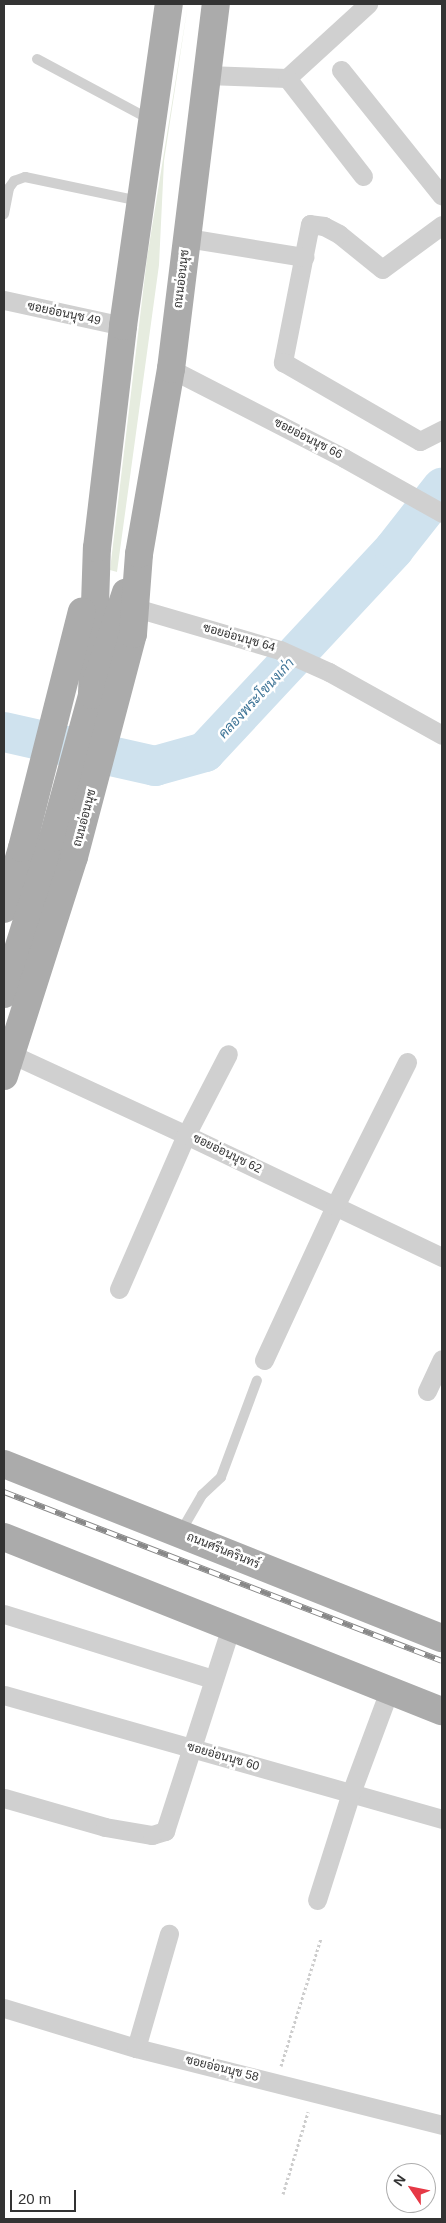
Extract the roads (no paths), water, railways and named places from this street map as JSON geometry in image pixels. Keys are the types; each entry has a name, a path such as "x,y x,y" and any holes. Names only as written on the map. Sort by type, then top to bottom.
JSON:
{"main road":[{"name":"ถนนอ่อนนุช","path":"4,909 22,848 74,645 96,548 124,326 169,4"},
{"name":"ถนนอ่อนนุช","path":"7,1065 74,857 127,662 136,608 139,554 171,368 216,4"},
{"name":"ถนนอ่อนนุช","path":"92,695 96,548"},
{"name":"ถนนอ่อนนุช","path":"4,994 53,838 92,695 139,554"},
{"name":"ถนนศรีนครินทร์","path":"4,1464 442,1638"},
{"path":"4,1537 442,1711"}],"street":[{"path":"206,75 288,78 368,4"},
{"path":"341,70 442,196"},
{"path":"288,78 363,176"},
{"path":"442,225 382,269 339,234 324,226 310,224 283,362 420,441 442,430"},
{"path":"187,238 304,258"},
{"name":"ซอยอ่อนนุช 49","path":"4,300 124,326"},
{"name":"ซอยอ่อนนุช 66","path":"171,368 411,493 442,513"},
{"name":"ซอยอ่อนนุช 64","path":"136,608 280,650 329,672 442,735"},
{"path":"119,1289 186,1135 228,1054"},
{"path":"264,1360 335,1206 406,1062"},
{"name":"ซอยอ่อนนุช 62","path":"7,1065 186,1135 442,1258"},
{"path":"428,1391 442,1359"},
{"path":"4,1614 213,1679"},
{"path":"4,1798 105,1827 152,1835 165,1831 194,1748 213,1679 231,1627"},
{"path":"317,1900 351,1793 390,1691"},
{"name":"ซอยอ่อนนุช 60","path":"4,1694 442,1819"},
{"path":"136,2048 169,1934"},
{"name":"ซอยอ่อนนุช 58","path":"4,2008 136,2048 442,2125"}],"lane":[{"path":"37,59 152,120"},
{"path":"4,214 9,188 14,181 25,177 141,202"},
{"path":"180,1534 202,1495 221,1477 257,1380"}],"waterway":[{"name":"คลองพระโขนงเก่า","path":"4,732 155,766 205,752 394,549 442,488"}],"railway":[{"path":"4,1492 442,1661"}]}
